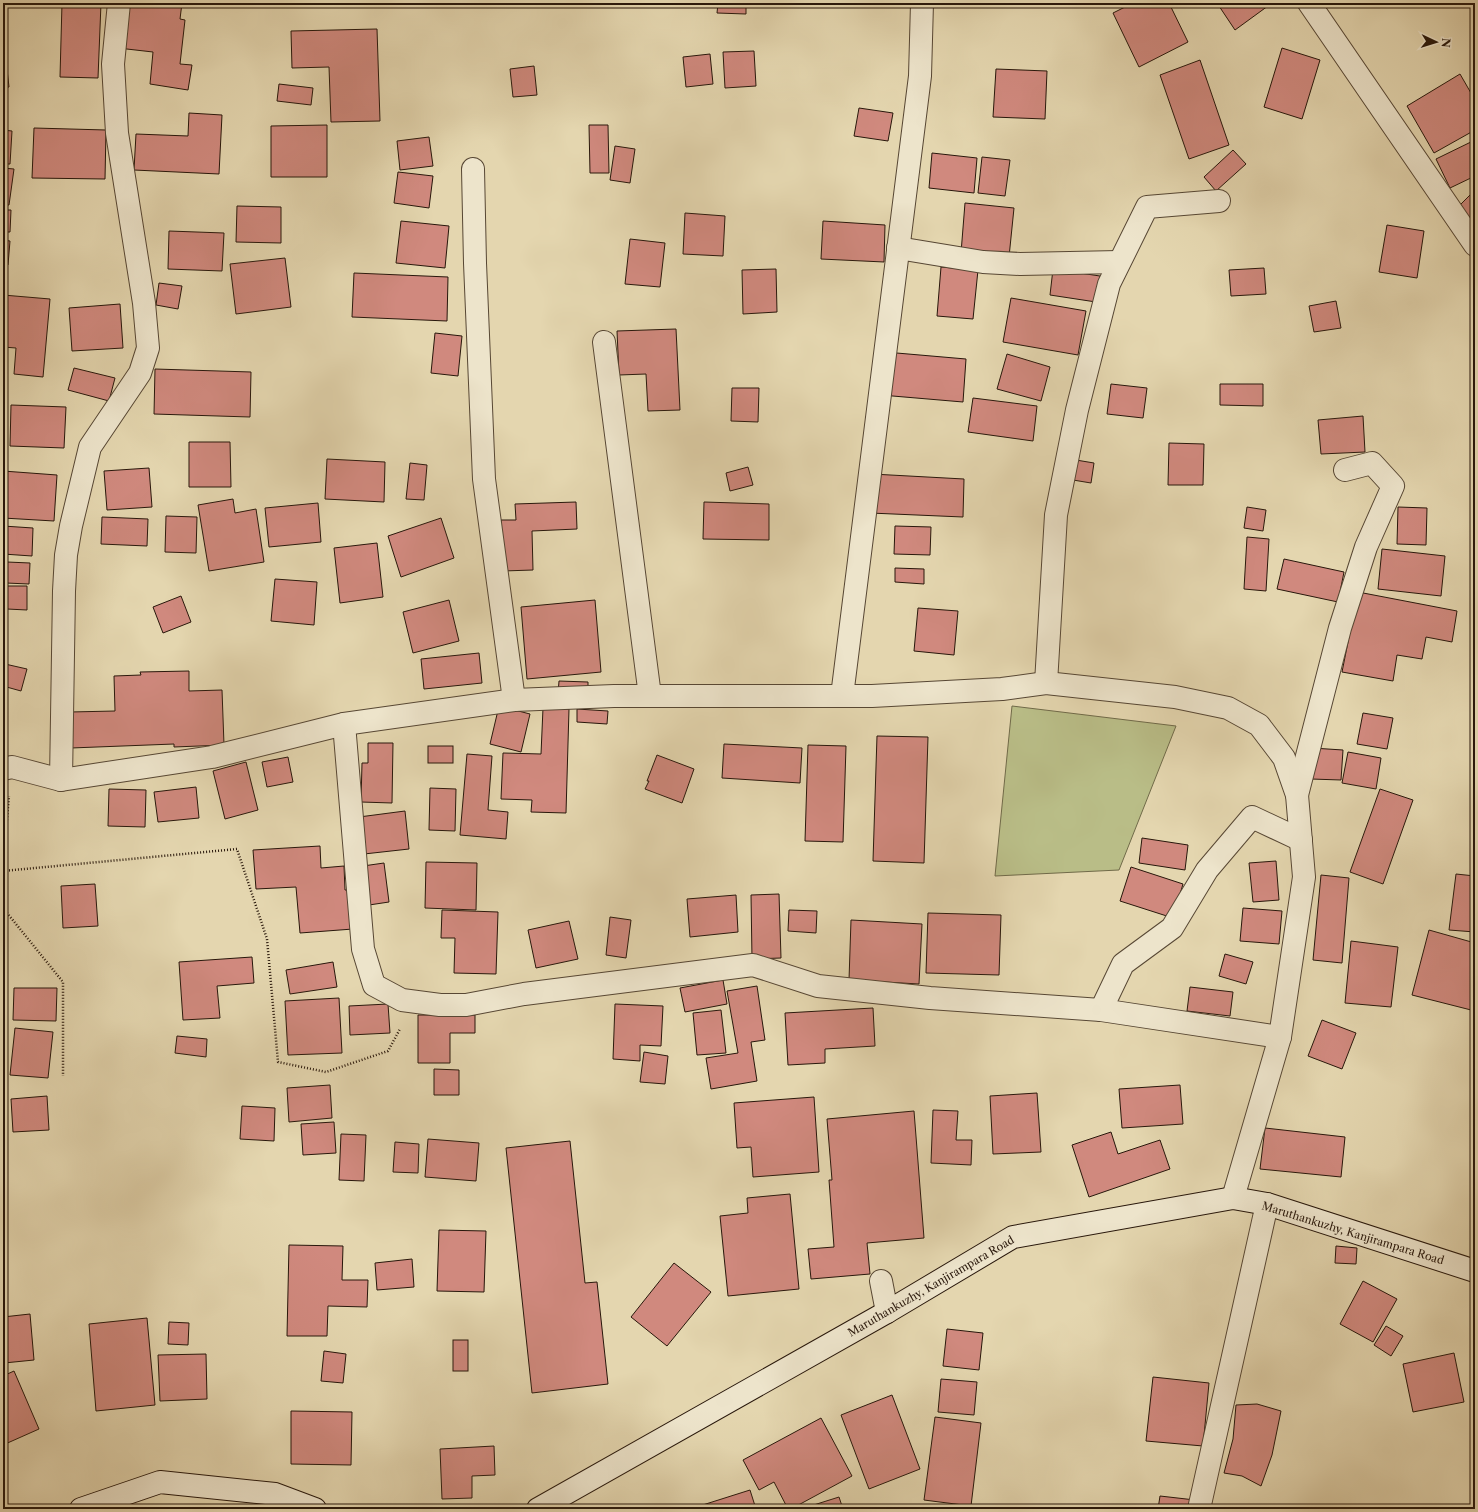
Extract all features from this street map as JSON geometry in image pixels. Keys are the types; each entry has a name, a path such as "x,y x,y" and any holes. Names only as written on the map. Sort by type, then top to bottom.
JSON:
{"street":[{"path":"62,780 64,591 66,555 71,526 90,448 140,373 148,348 144,303 117,133 113,64 119,3"},
{"path":"842,696 920,76 922,3"},
{"path":"1308,3 1475,245"},
{"path":"473,169 475,263 484,479 514,700"},
{"path":"1046,683 1056,515 1076,410 1109,284 1147,207 1219,201"},
{"path":"898,248 983,262 1020,264 1119,262"},
{"path":"604,342 650,696"},
{"path":"1297,795 1340,628 1366,547 1393,486 1372,463 1345,470"},
{"path":"7,768 62,780 212,757 344,724 514,700 650,696 872,696 1002,689 1046,683 1175,697 1228,708 1259,725 1284,758 1297,795 1304,877 1280,1037 1233,1198"},
{"path":"344,724 363,949 374,985 402,1000 466,1006 524,994 753,966 818,986 930,998 1102,1010 1280,1037"},
{"path":"1102,1010 1123,964 1172,928 1207,870 1252,817 1301,840"},
{"name":"Maruthankuzhy, Kanjirampara Road","path":"538,1509 887,1312 1013,1237 1233,1198 1267,1204 1475,1271"},
{"path":"1199,1509 1267,1204"},
{"path":"881,1281 887,1312"},
{"path":"81,1509 160,1482 275,1494 315,1509"}],"path":[{"path":"3,865 7,768"},
{"path":"3,871 237,849 267,939 278,1062 326,1072 388,1051 413,1002"},
{"path":"3,908 63,982 63,1076"}],"green space":[{"path":"1012,706 1176,726 1119,870 995,876"}],"building":[{"path":"62,3 101,3 98,78 60,77"},
{"path":"123,3 182,3 180,19 185,20 180,64 192,65 188,90 150,84 153,52 118,48"},
{"path":"718,3 746,3 746,14 717,13"},
{"path":"1133,3 1169,3 1188,42 1139,67 1113,13"},
{"path":"1217,3 1272,3 1235,30"},
{"path":"377,29 380,121 331,122 329,67 292,68 291,31"},
{"path":"3,34 9,87 3,88"},
{"path":"1282,48 1320,60 1302,119 1264,107"},
{"path":"754,51 756,86 725,88 723,52"},
{"path":"710,54 713,84 686,87 683,57"},
{"path":"1200,60 1229,145 1189,159 1160,75"},
{"path":"534,66 537,95 513,97 510,69"},
{"path":"996,69 1047,71 1045,119 993,117"},
{"path":"1460,74 1475,100 1475,130 1434,153 1407,106"},
{"path":"279,84 313,88 311,105 277,101"},
{"path":"3,99 5,99 4,129 3,129"},
{"path":"859,108 893,113 888,141 854,136"},
{"path":"189,113 222,115 219,174 134,170 136,134 188,136"},
{"path":"327,125 327,177 271,177 271,126"},
{"path":"589,125 608,125 609,173 590,173"},
{"path":"34,128 106,130 105,179 32,178"},
{"path":"3,130 12,131 10,164 3,164"},
{"path":"429,137 433,166 400,170 397,141"},
{"path":"1475,140 1475,176 1450,188 1436,159"},
{"path":"615,146 635,149 630,183 610,180"},
{"path":"1233,150 1246,164 1216,191 1204,177"},
{"path":"932,153 977,158 974,193 929,188"},
{"path":"982,157 1010,160 1005,196 978,193"},
{"path":"3,168 14,169 9,205 3,205"},
{"path":"398,172 433,176 429,208 394,203"},
{"path":"1475,190 1475,223 1459,206"},
{"path":"965,203 1014,208 1009,257 961,253"},
{"path":"237,206 281,207 281,243 236,242"},
{"path":"3,210 11,210 10,232 3,232"},
{"path":"685,213 725,216 723,256 683,254"},
{"path":"401,221 449,226 445,268 396,263"},
{"path":"823,221 885,225 884,262 821,259"},
{"path":"1387,225 1424,231 1417,278 1379,272"},
{"path":"169,231 224,233 222,271 168,269"},
{"path":"630,239 665,243 660,287 625,284"},
{"path":"3,240 10,241 8,265 3,265"},
{"path":"285,258 291,307 236,314 230,264"},
{"path":"941,267 978,270 973,319 937,316"},
{"path":"1264,268 1266,294 1231,296 1229,270"},
{"path":"776,269 777,312 743,314 742,270"},
{"path":"1053,269 1100,276 1096,302 1050,295"},
{"path":"354,273 448,277 447,321 352,317"},
{"path":"159,283 182,286 178,309 156,305"},
{"path":"3,295 50,299 43,377 14,374 16,348 3,347"},
{"path":"1011,298 1086,311 1078,355 1003,342"},
{"path":"1336,301 1341,328 1314,332 1309,306"},
{"path":"120,304 123,348 72,351 69,308"},
{"path":"676,329 680,410 648,411 646,374 619,375 617,331"},
{"path":"435,333 462,336 458,376 431,373"},
{"path":"885,352 966,359 963,402 881,395"},
{"path":"1007,354 1050,367 1041,401 997,389"},
{"path":"74,368 115,378 109,401 68,390"},
{"path":"155,369 251,372 250,417 154,414"},
{"path":"1111,384 1147,388 1143,418 1107,414"},
{"path":"1220,384 1263,384 1263,406 1220,405"},
{"path":"732,388 759,388 758,422 731,421"},
{"path":"973,398 1037,406 1033,441 968,432"},
{"path":"11,405 66,407 64,448 10,446"},
{"path":"1363,416 1365,452 1321,454 1318,420"},
{"path":"189,442 230,442 231,487 189,487"},
{"path":"1169,443 1204,444 1203,485 1168,485"},
{"path":"327,459 385,462 384,502 325,499"},
{"path":"1076,460 1094,463 1091,483 1073,480"},
{"path":"410,463 427,465 424,500 406,499"},
{"path":"748,467 753,485 730,491 726,473"},
{"path":"149,468 152,507 107,510 104,471"},
{"path":"3,471 57,475 54,521 3,518"},
{"path":"872,474 964,479 963,517 870,513"},
{"path":"233,499 235,513 256,509 264,562 209,571 198,505"},
{"path":"576,502 577,529 532,531 533,570 503,571 501,520 516,520 515,504"},
{"path":"704,502 769,504 769,540 703,539"},
{"path":"318,503 321,542 269,547 265,508"},
{"path":"1247,507 1266,510 1263,531 1244,528"},
{"path":"1398,507 1427,508 1426,545 1397,544"},
{"path":"166,516 197,517 196,553 165,552"},
{"path":"102,517 148,519 147,546 101,544"},
{"path":"441,518 454,558 401,577 388,536"},
{"path":"3,526 33,528 32,556 3,554"},
{"path":"895,526 931,527 930,555 894,554"},
{"path":"1247,537 1269,539 1266,591 1244,589"},
{"path":"377,543 383,597 340,603 334,548"},
{"path":"1382,549 1445,556 1441,596 1378,589"},
{"path":"1284,559 1344,572 1338,602 1277,589"},
{"path":"7,562 30,563 29,584 6,583"},
{"path":"895,568 924,569 924,584 895,582"},
{"path":"275,579 317,582 314,625 271,621"},
{"path":"7,586 27,586 27,610 7,609"},
{"path":"1358,592 1457,611 1452,642 1426,637 1422,659 1397,655 1393,681 1342,672"},
{"path":"181,596 191,622 163,633 153,607"},
{"path":"449,600 459,641 413,653 403,612"},
{"path":"595,600 601,672 527,679 521,607"},
{"path":"918,608 958,611 954,655 914,651"},
{"path":"479,653 482,683 424,689 421,659"},
{"path":"5,664 27,669 21,691 3,686"},
{"path":"189,671 189,691 222,690 224,745 174,747 174,744 71,748 70,712 115,711 114,676 141,675 140,672"},
{"path":"559,681 588,682 588,695 558,694"},
{"path":"499,706 530,714 521,752 490,744"},
{"path":"543,708 569,709 566,813 531,812 532,800 501,799 503,753 541,754"},
{"path":"577,709 608,711 607,724 577,722"},
{"path":"1363,713 1393,718 1387,749 1357,744"},
{"path":"877,736 928,737 924,863 873,861"},
{"path":"368,743 393,743 392,803 361,802 362,763 368,763"},
{"path":"724,744 802,748 800,783 722,778"},
{"path":"808,745 846,746 843,842 805,841"},
{"path":"428,746 453,746 453,763 428,763"},
{"path":"1312,748 1343,750 1341,780 1311,779"},
{"path":"1348,752 1381,758 1376,789 1342,783"},
{"path":"467,754 492,756 488,810 508,812 506,839 460,835"},
{"path":"657,755 694,769 682,803 645,789"},
{"path":"288,757 293,782 267,787 262,762"},
{"path":"246,762 258,810 225,819 213,771"},
{"path":"196,787 199,818 158,822 154,792"},
{"path":"430,788 456,789 455,831 429,830"},
{"path":"109,789 146,790 145,827 108,826"},
{"path":"1380,789 1413,800 1383,884 1350,872"},
{"path":"405,811 409,849 364,854 359,817"},
{"path":"1142,838 1188,845 1185,870 1139,863"},
{"path":"320,846 321,868 344,866 345,890 350,890 353,929 300,933 296,887 256,889 253,850"},
{"path":"1276,861 1279,900 1253,902 1249,863"},
{"path":"426,862 477,863 476,910 425,908"},
{"path":"384,863 389,902 369,905 363,866"},
{"path":"1131,867 1183,884 1173,918 1120,901"},
{"path":"1456,874 1475,876 1475,932 1449,930"},
{"path":"1321,875 1349,878 1342,963 1313,960"},
{"path":"95,884 98,926 63,928 61,886"},
{"path":"779,894 781,958 752,959 751,895"},
{"path":"736,895 738,932 690,937 687,899"},
{"path":"1243,908 1282,911 1279,944 1240,941"},
{"path":"442,910 498,912 496,974 454,973 455,938 441,938"},
{"path":"789,910 817,911 816,933 788,931"},
{"path":"928,913 1001,915 999,975 926,973"},
{"path":"610,917 631,920 626,958 606,955"},
{"path":"851,920 922,924 919,984 849,980"},
{"path":"569,921 578,959 536,968 528,930"},
{"path":"1429,930 1475,943 1475,1011 1412,995"},
{"path":"1351,941 1398,947 1391,1007 1345,1003"},
{"path":"1225,954 1253,962 1246,984 1219,976"},
{"path":"252,957 254,983 217,986 220,1018 183,1020 179,962"},
{"path":"333,962 337,987 290,994 286,970"},
{"path":"723,980 727,1004 685,1012 680,988"},
{"path":"757,986 765,1040 751,1042 757,1081 711,1089 706,1058 738,1053 727,991"},
{"path":"1190,987 1233,992 1230,1016 1187,1011"},
{"path":"14,988 57,988 56,1021 13,1020"},
{"path":"339,998 342,1053 288,1055 285,1001"},
{"path":"388,1004 390,1033 350,1035 349,1006"},
{"path":"615,1004 663,1006 661,1046 640,1045 640,1061 613,1059"},
{"path":"873,1008 875,1046 825,1049 825,1063 788,1065 785,1013"},
{"path":"721,1010 726,1053 697,1055 693,1013"},
{"path":"418,1015 475,1015 475,1033 450,1033 450,1063 418,1063"},
{"path":"1322,1020 1356,1033 1342,1069 1308,1056"},
{"path":"15,1028 53,1032 48,1078 10,1075"},
{"path":"177,1036 207,1039 206,1057 175,1053"},
{"path":"644,1052 668,1056 665,1084 640,1082"},
{"path":"434,1069 459,1070 459,1095 434,1095"},
{"path":"330,1085 332,1118 289,1122 287,1088"},
{"path":"1180,1085 1183,1124 1122,1128 1119,1089"},
{"path":"1037,1093 1041,1152 993,1154 990,1096"},
{"path":"47,1096 49,1130 13,1132 11,1099"},
{"path":"814,1097 819,1172 753,1177 751,1147 737,1148 734,1103"},
{"path":"242,1106 275,1108 274,1141 240,1139"},
{"path":"933,1110 958,1111 956,1140 972,1140 971,1165 931,1163"},
{"path":"914,1111 924,1238 867,1243 870,1274 811,1279 808,1249 834,1247 829,1180 832,1180 827,1119"},
{"path":"334,1122 336,1153 303,1155 301,1124"},
{"path":"1265,1128 1345,1137 1341,1177 1260,1169"},
{"path":"1111,1132 1118,1154 1160,1140 1170,1169 1089,1197 1072,1145"},
{"path":"341,1134 366,1135 364,1181 339,1180"},
{"path":"428,1139 479,1143 476,1181 425,1177"},
{"path":"570,1141 585,1283 597,1282 608,1384 532,1393 506,1148"},
{"path":"395,1142 419,1144 418,1173 393,1172"},
{"path":"790,1194 799,1289 728,1296 720,1216 748,1213 747,1198"},
{"path":"439,1230 486,1231 484,1292 437,1291"},
{"path":"289,1245 343,1246 342,1280 368,1280 367,1307 328,1306 327,1336 287,1336"},
{"path":"1336,1246 1357,1248 1356,1264 1335,1263"},
{"path":"412,1259 414,1287 377,1290 375,1263"},
{"path":"674,1263 711,1292 667,1346 631,1317"},
{"path":"1363,1281 1397,1299 1373,1342 1340,1324"},
{"path":"30,1314 34,1360 4,1363 3,1317"},
{"path":"147,1318 155,1405 96,1411 89,1324"},
{"path":"169,1322 189,1323 188,1345 168,1344"},
{"path":"1386,1326 1403,1336 1391,1356 1374,1345"},
{"path":"947,1329 983,1333 979,1370 943,1366"},
{"path":"453,1340 468,1340 468,1371 453,1371"},
{"path":"324,1351 346,1354 343,1383 321,1381"},
{"path":"1454,1353 1464,1402 1413,1412 1403,1364"},
{"path":"206,1354 207,1399 160,1401 158,1355"},
{"path":"14,1371 39,1429 3,1445 3,1376"},
{"path":"1153,1377 1209,1383 1203,1446 1146,1441"},
{"path":"941,1379 977,1382 974,1415 938,1412"},
{"path":"892,1395 920,1469 869,1489 841,1415"},
{"path":"1257,1404 1281,1411 1272,1455 1261,1486 1242,1476 1224,1473 1233,1439 1236,1405"},
{"path":"291,1411 352,1412 351,1465 291,1464"},
{"path":"935,1417 981,1423 971,1506 924,1500"},
{"path":"821,1418 852,1476 791,1509 788,1509 774,1482 759,1490 743,1460"},
{"path":"494,1446 495,1475 472,1476 472,1498 442,1499 440,1449"},
{"path":"750,1490 756,1509 690,1509"},
{"path":"1160,1496 1195,1500 1194,1509 1158,1509"},
{"path":"839,1497 843,1509 801,1509"}]}
